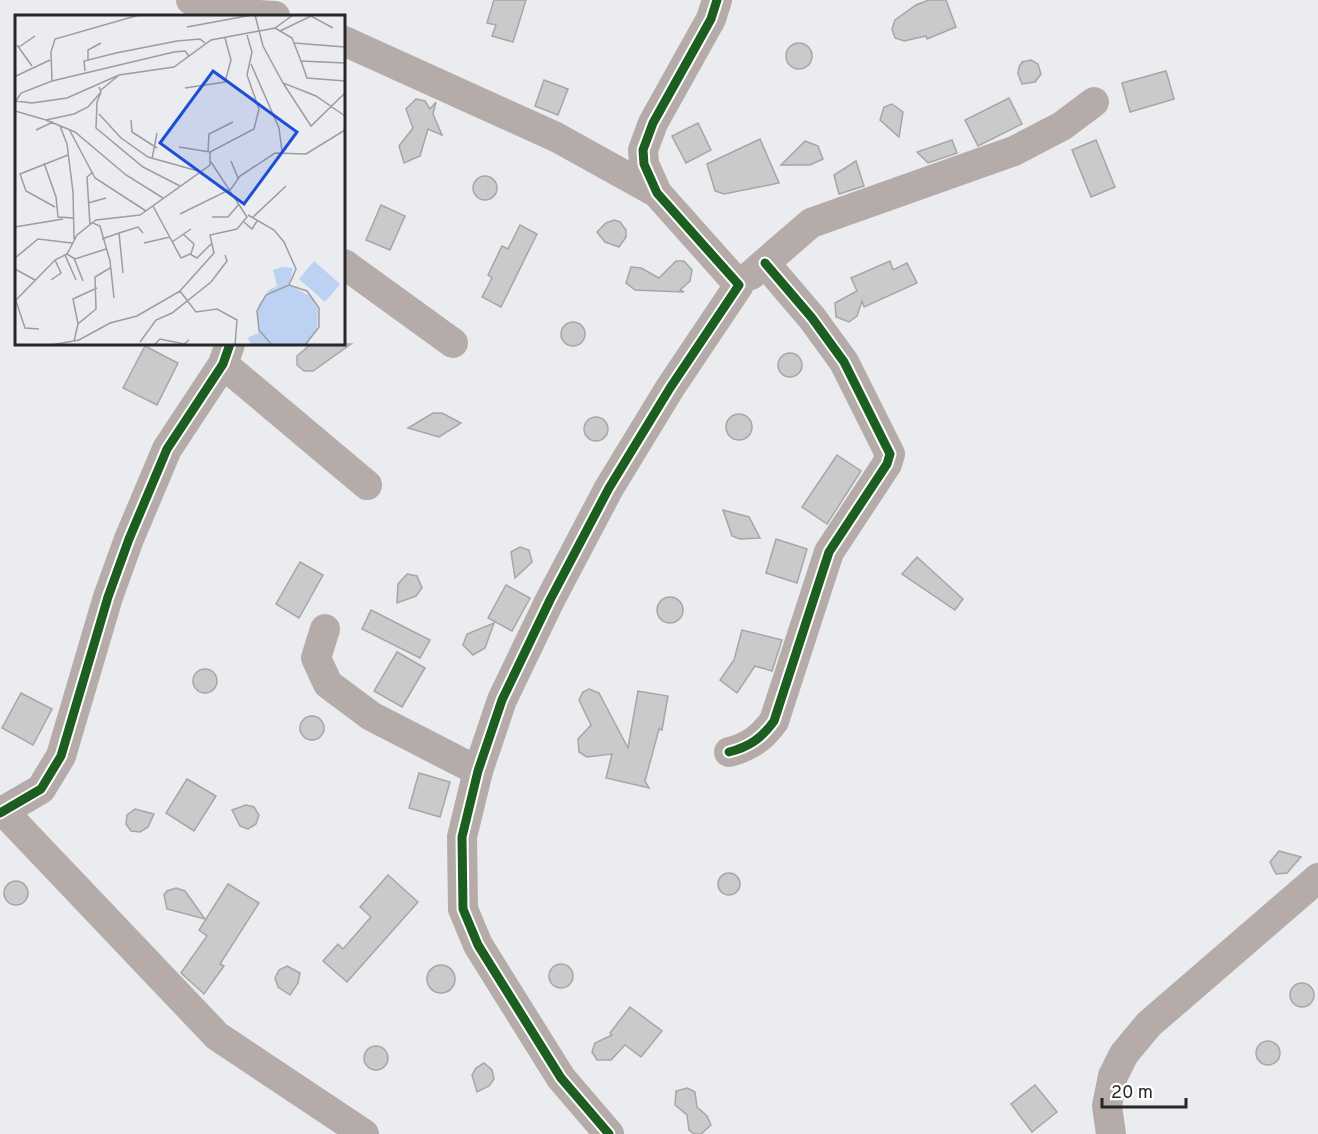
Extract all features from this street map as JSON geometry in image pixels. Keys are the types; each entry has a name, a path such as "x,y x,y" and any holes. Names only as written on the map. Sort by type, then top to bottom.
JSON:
{"street":[{"path":"191,0 226,13 275,12"},
{"path":"717,0 711,19 653,123 643,150 644,164 657,193 740,285"},
{"path":"345,41 556,137 657,193"},
{"path":"609,1134 561,1078 478,945 463,909 462,837 478,771 507,690 550,600 609,488 670,388 740,285 811,223 1014,151 1062,126 1094,102"},
{"path":"729,752 744,748 765,735 774,721 829,552 887,464 890,454 844,362 812,318 765,263"},
{"path":"345,265 453,343"},
{"path":"364,1134 217,1036 2,812 41,789 61,756 108,597 129,539 167,449 226,354 367,485"},
{"path":"325,629 316,658 328,684 371,716 478,771"},
{"path":"1111,1134 1107,1106 1113,1076 1124,1054 1149,1024 1318,878"}],"building":[{"path":"494,0 526,0 513,42 492,36 496,25 487,23"},
{"path":"929,0 946,0 956,27 927,39 926,36 904,41 895,38 892,29 895,20 916,5"},
{"path":"799,43 808,47 812,56 808,65 799,69 790,65 786,56 790,47"},
{"path":"1031,60 1038,64 1041,74 1035,82 1022,84 1018,74 1019,67 1022,62"},
{"path":"1166,71 1174,99 1130,112 1122,83"},
{"path":"544,80 568,89 558,115 535,106"},
{"path":"1009,98 1022,124 978,146 965,120"},
{"path":"416,99 425,101 430,109 436,102 433,114 442,135 428,129 420,156 404,163 399,146 413,128 406,109"},
{"path":"892,104 903,112 899,137 880,120 884,107"},
{"path":"698,123 711,150 686,163 672,136"},
{"path":"760,139 779,183 724,194 715,191 707,164"},
{"path":"952,140 957,153 928,163 917,152"},
{"path":"1096,140 1115,187 1091,197 1072,150"},
{"path":"805,141 818,146 823,159 810,165 781,165"},
{"path":"856,161 864,186 839,194 834,175"},
{"path":"480,176 490,176 497,183 497,193 490,200 480,200 473,193 473,183"},
{"path":"381,205 405,216 390,250 366,240"},
{"path":"614,220 620,222 626,230 626,237 619,247 605,242 597,232 606,223"},
{"path":"520,225 537,234 501,307 482,297 492,278 488,275 502,246 508,249"},
{"path":"676,261 684,261 692,270 690,281 680,290 684,292 635,290 626,283 631,267 641,268 659,278"},
{"path":"890,261 893,270 907,263 917,283 864,307 862,301 857,316 849,322 836,317 835,303 857,291 851,278"},
{"path":"573,322 578,323 584,329 584,339 578,345 573,346 568,345 562,339 561,334 562,329 568,323"},
{"path":"351,344 313,371 304,371 297,365 297,356 310,345"},
{"path":"145,346 178,363 157,405 123,388"},
{"path":"790,353 798,357 802,365 798,373 790,377 782,373 778,365 782,357"},
{"path":"433,413 442,413 461,423 439,437 408,428"},
{"path":"739,414 748,418 752,427 748,436 739,440 730,436 726,427 730,418"},
{"path":"596,417 601,418 607,424 607,434 601,440 596,441 591,440 585,434 584,429 585,424 591,418"},
{"path":"837,455 861,471 827,524 802,507"},
{"path":"723,510 749,517 760,538 740,539 732,536"},
{"path":"776,539 807,549 797,583 766,573"},
{"path":"520,547 529,550 532,562 515,578 511,552"},
{"path":"917,557 963,599 955,610 902,574"},
{"path":"300,562 323,575 299,618 276,604"},
{"path":"407,574 417,576 422,588 416,596 397,603 398,584"},
{"path":"506,585 530,598 512,631 488,618"},
{"path":"670,597 679,601 683,610 679,619 670,623 661,619 657,610 661,601"},
{"path":"371,610 430,640 420,658 362,629"},
{"path":"494,623 485,648 473,655 463,645 467,634"},
{"path":"742,630 782,640 772,671 755,666 737,693 720,680 734,660"},
{"path":"397,652 425,668 402,707 374,691"},
{"path":"200,669 210,669 217,676 217,686 210,693 200,693 193,686 193,676"},
{"path":"589,689 599,693 628,748 638,691 668,696 662,730 659,729 645,781 649,788 606,778 612,754 587,757 579,752 578,739 591,725 579,700 583,692"},
{"path":"21,693 52,709 33,745 2,728"},
{"path":"312,716 321,719 324,728 321,737 312,740 303,737 300,728 303,719"},
{"path":"419,773 450,782 440,817 409,808"},
{"path":"187,779 216,796 194,831 166,813"},
{"path":"246,805 254,807 259,815 256,824 248,829 240,826 232,810"},
{"path":"135,809 154,814 148,827 140,832 131,831 126,824 127,815"},
{"path":"1279,851 1301,857 1287,873 1276,874 1270,862"},
{"path":"725,873 733,873 740,880 740,888 733,895 725,895 718,888 718,880"},
{"path":"388,875 418,902 347,982 323,961 338,944 343,949 371,917 360,907"},
{"path":"16,881 25,884 28,893 25,902 16,905 7,902 4,893 7,884"},
{"path":"228,884 259,903 220,964 224,966 204,994 181,973 207,936 199,930"},
{"path":"176,888 185,891 205,919 167,909 164,895 167,891"},
{"path":"561,964 566,965 572,971 572,981 566,987 561,988 556,987 550,981 549,976 550,971 556,965"},
{"path":"441,965 451,969 455,979 451,989 441,993 431,989 427,979 431,969"},
{"path":"287,966 300,973 298,983 290,995 278,987 275,978 279,970"},
{"path":"1302,983 1307,984 1313,990 1313,1000 1307,1006 1302,1007 1297,1006 1291,1000 1290,995 1291,990 1297,984"},
{"path":"630,1007 662,1031 641,1057 625,1045 611,1060 597,1060 592,1052 595,1043 612,1035 610,1033"},
{"path":"1268,1041 1277,1044 1280,1053 1277,1062 1268,1065 1259,1062 1256,1053 1259,1044"},
{"path":"376,1046 385,1049 388,1058 385,1067 376,1070 367,1067 364,1058 367,1049"},
{"path":"484,1063 492,1070 494,1079 489,1086 477,1092 472,1075 476,1068"},
{"path":"1035,1085 1057,1112 1032,1132 1011,1104"},
{"path":"687,1088 695,1092 697,1107 707,1116 711,1125 701,1134 694,1134 689,1130 687,1115 675,1105 676,1091"}],"cycle path":[{"path":"609,1134 561,1078 478,945 463,909 462,837 478,771 502,700 550,600 609,488 670,388 739,285 657,193 644,164 643,150 653,123 711,19 717,0"},
{"path":"729,752 754,741 774,721 829,552 887,464 890,454 844,362 812,318 765,263"},
{"path":"0,813 41,789 61,756 108,597 129,539 167,449 223,364 230,345"}]}
